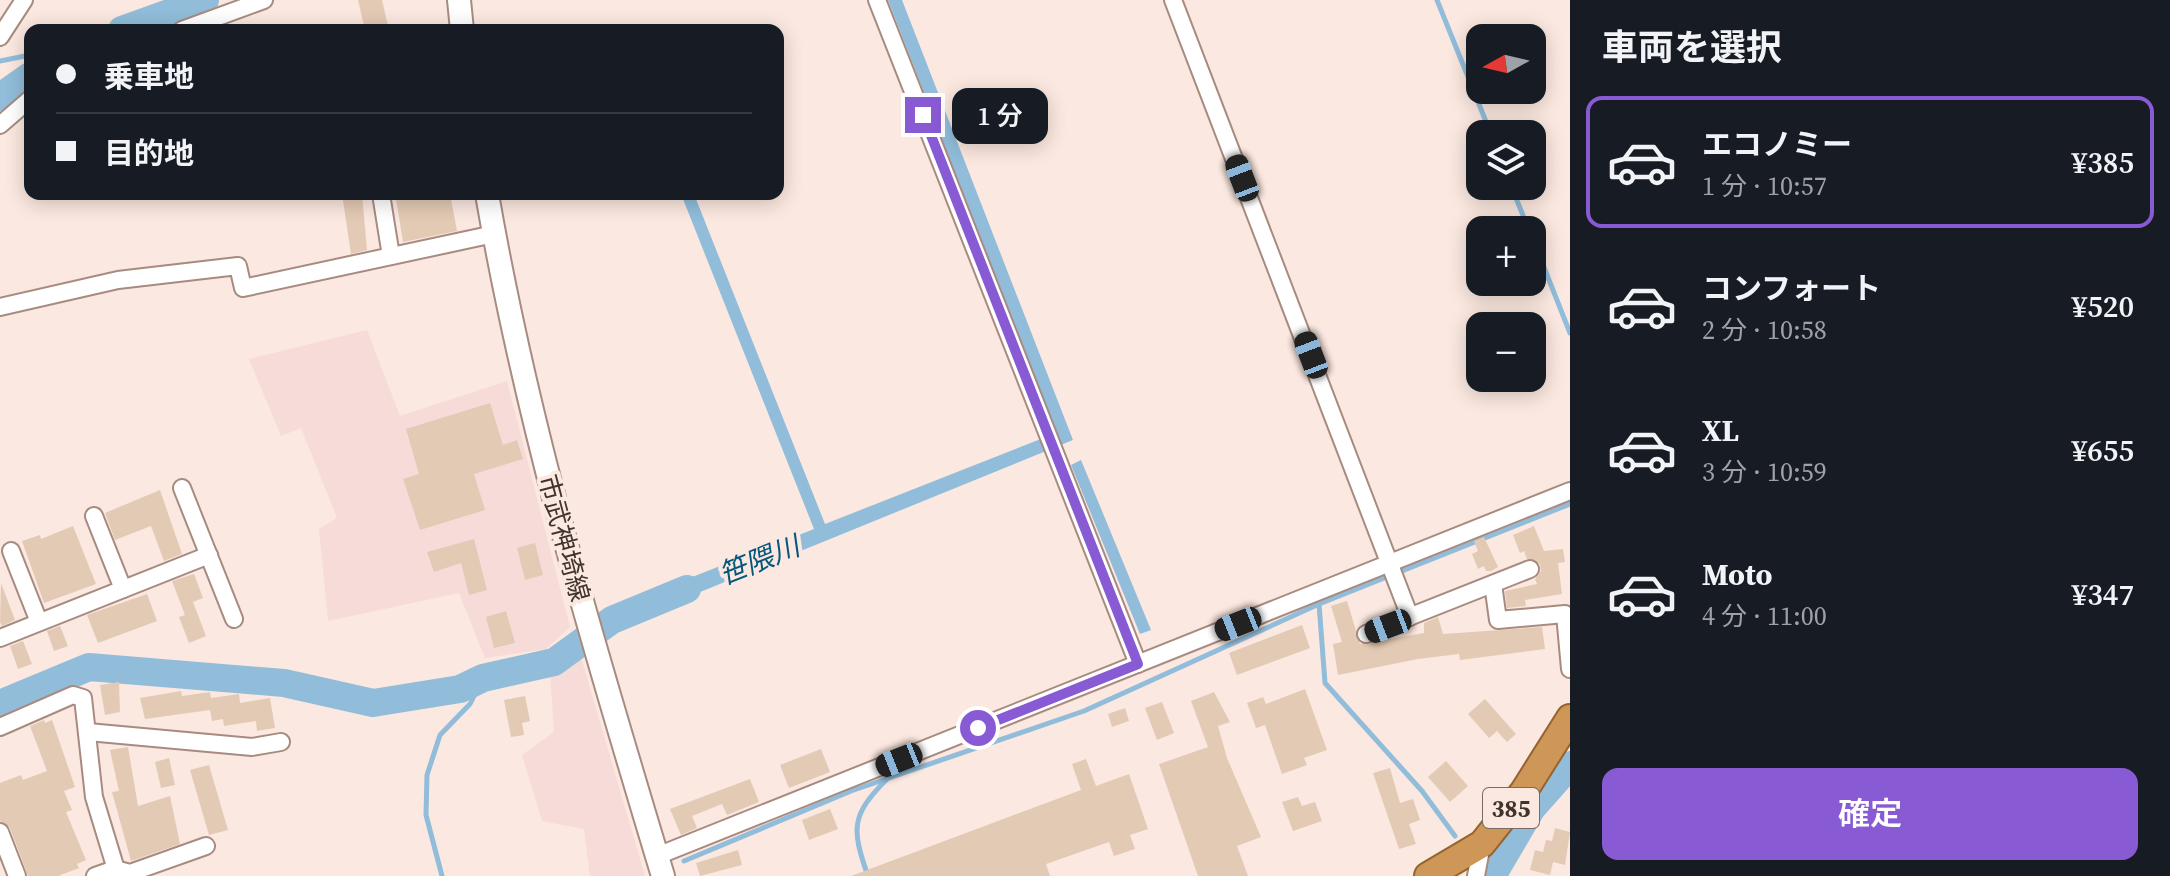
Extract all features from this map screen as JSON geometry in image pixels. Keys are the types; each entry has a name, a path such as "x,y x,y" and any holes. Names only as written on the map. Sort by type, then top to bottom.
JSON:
{"highway":[{"name":"385","path":"1428,876 1482,844 1524,791 1570,718"}],"main road":[{"path":"459,0 461,24"},
{"name":"市武神埼線","path":"488,200 523,385 587,621 660,866"}],"street":[{"path":"0,37 24,0"},
{"path":"198,24 264,0"},
{"path":"877,0 1138,664"},
{"path":"1173,0 1410,617"},
{"path":"0,125 24,104"},
{"path":"382,200 391,256"},
{"path":"0,307 118,280 238,266 243,288 494,234"},
{"path":"182,488 234,619"},
{"path":"660,866 1138,664 1570,491"},
{"path":"94,516 123,589"},
{"path":"11,551 39,622"},
{"path":"0,638 209,555"},
{"path":"1366,634 1530,569"},
{"path":"1493,584 1498,620 1565,614 1570,669"},
{"path":"0,727 73,695 83,698 94,797 117,872"},
{"path":"88,732 252,747 281,742"},
{"path":"0,832 17,876"},
{"path":"1476,876 1482,844"},
{"path":"95,876 130,873 206,846"}],"shaded area":[{"path":"367,330 400,416 507,381 570,627 546,649 485,658 459,593 328,621 319,529 337,518 301,428 281,436 249,359"},
{"path":"581,657 645,876 590,876 584,829 542,821 522,755 554,732 550,672"}],"water":[{"path":"888,0 902,0 1073,440 656,610 649,594 814,529 683,200 696,200 825,524 1056,433"},
{"path":"1081,460 1151,630 1140,634 1071,465"}],"building":[{"path":"358,0 382,0 388,24 364,24"},
{"path":"343,200 363,200 367,250 351,254"},
{"path":"396,200 451,200 457,231 403,242"},
{"path":"490,403 503,445 517,440 523,459 474,474 485,510 420,530 403,479 419,474 406,429"},
{"path":"160,490 182,554 164,561 151,526 115,540 105,513"},
{"path":"73,526 96,584 44,603 22,541 40,535 41,539"},
{"path":"1534,526 1544,551 1563,549 1565,562 1558,563 1562,594 1525,600 1526,606 1507,608 1505,591 1537,584 1535,579 1541,571 1540,564 1527,559 1524,551 1520,553 1513,535"},
{"path":"1484,537 1498,567 1491,571 1486,571 1484,566 1478,569 1472,554 1478,551 1474,541"},
{"path":"474,539 487,590 469,595 461,563 434,572 427,552"},
{"path":"535,543 543,575 525,580 517,548"},
{"path":"194,574 203,598 193,602 206,636 189,643 179,617 185,615 172,581"},
{"path":"1,583 15,620 2,626 0,622"},
{"path":"147,594 157,621 98,643 87,615"},
{"path":"1347,601 1360,644 1424,633 1424,623 1438,617 1443,634 1542,627 1545,649 1460,660 1459,654 1418,659 1338,675 1333,644 1342,642 1331,606"},
{"path":"506,611 515,643 494,648 486,617"},
{"path":"1302,625 1310,648 1237,675 1229,653"},
{"path":"60,626 68,646 54,651 47,631"},
{"path":"23,641 32,664 18,669 10,646"},
{"path":"119,682 120,712 105,715 100,685"},
{"path":"1305,689 1327,750 1304,758 1307,765 1282,774 1265,725 1256,728 1247,703 1263,697 1266,704"},
{"path":"181,691 182,696 210,692 211,698 239,694 240,703 270,698 275,728 257,731 256,721 224,726 223,719 212,721 210,710 145,719 140,698"},
{"path":"1214,692 1230,722 1218,726 1227,758 1261,837 1237,846 1248,876 1198,876 1159,764 1208,747 1191,701"},
{"path":"525,696 530,721 522,723 524,735 511,737 504,700"},
{"path":"1485,699 1516,734 1507,742 1497,731 1489,738 1468,714"},
{"path":"1162,702 1174,733 1157,740 1145,708"},
{"path":"1125,708 1129,721 1112,727 1108,714"},
{"path":"44,720 45,723 52,720 75,787 64,791 72,810 66,812 86,860 77,864 79,868 58,876 28,876 10,828 0,821 0,783 21,775 23,780 47,771 30,726"},
{"path":"128,747 138,806 170,796 180,844 131,861 112,792 119,791 110,750"},
{"path":"821,749 830,772 789,788 780,765"},
{"path":"169,758 175,785 161,788 155,762"},
{"path":"1086,759 1096,786 1129,774 1148,829 1130,835 1135,849 1114,856 1109,842 1046,864 1050,876 851,876 1081,790 1072,764"},
{"path":"1446,761 1468,786 1450,802 1428,777"},
{"path":"209,765 228,830 209,835 190,770"},
{"path":"1390,768 1400,803 1413,799 1420,820 1409,824 1416,844 1399,849 1373,773"},
{"path":"750,779 759,802 727,815 722,804 692,816 697,828 681,835 670,809"},
{"path":"1298,797 1302,806 1315,802 1322,821 1293,831 1282,802"},
{"path":"830,809 838,829 809,840 802,820"},
{"path":"1555,828 1570,832 1565,865 1553,862 1550,875 1530,870 1535,850 1543,852 1546,840 1552,841"},
{"path":"738,850 742,865 700,876 696,863"}],"waterway":[{"path":"139,24 205,0"},
{"path":"1437,0 1485,120"},
{"path":"0,61 24,56"},
{"path":"0,97 24,80"},
{"path":"1517,200 1523,216"},
{"path":"1546,272 1570,333"},
{"path":"684,861 851,791 1084,711 1319,604 1570,504"},
{"name":"笹隈川","path":"0,704 89,667 284,683 373,703 460,689 483,678 554,662 612,620 687,589"},
{"path":"1319,604 1325,683 1422,791 1455,836"},
{"path":"442,876 426,815 427,775 440,735 470,704 483,678"},
{"path":"1492,876 1532,808 1570,765"},
{"path":"868,876 859,846 858,823 867,802 888,778"}],"route":[{"path":"923,115 1138,664 978,728"}]}
